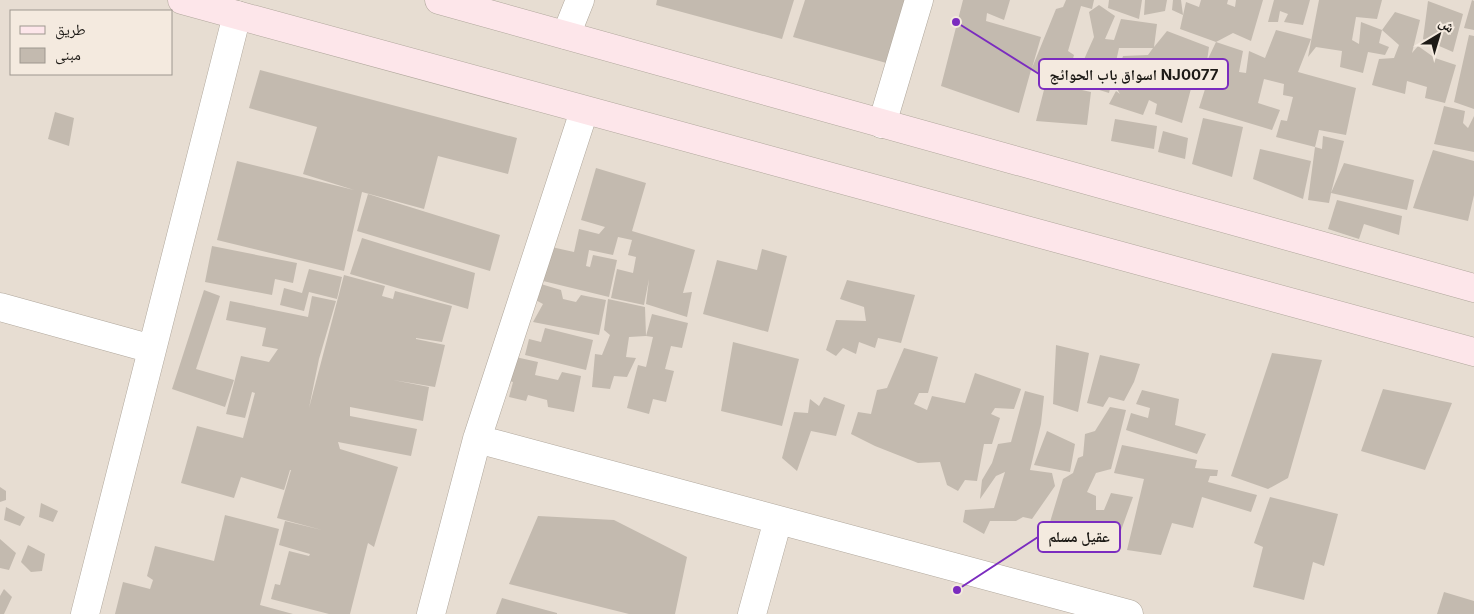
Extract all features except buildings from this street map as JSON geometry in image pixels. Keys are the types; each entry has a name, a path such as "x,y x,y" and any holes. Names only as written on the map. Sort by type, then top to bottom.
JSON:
{"street":[{"path":"182,0 1474,352"},
{"path":"439,0 1474,288"},
{"path":"566,35 580,0"},
{"path":"882,124 919,0"},
{"path":"85,614 237,15"},
{"path":"431,614 477,439 584,110"},
{"path":"0,307 152,349"},
{"path":"477,439 778,520 1073,607 1129,614"},
{"path":"752,614 778,520"}],"place":[{"name":"اسواق باب الحوائج NJ0077","path":"956,22"},
{"name":"عقيل مسلم","path":"957,590"}]}
